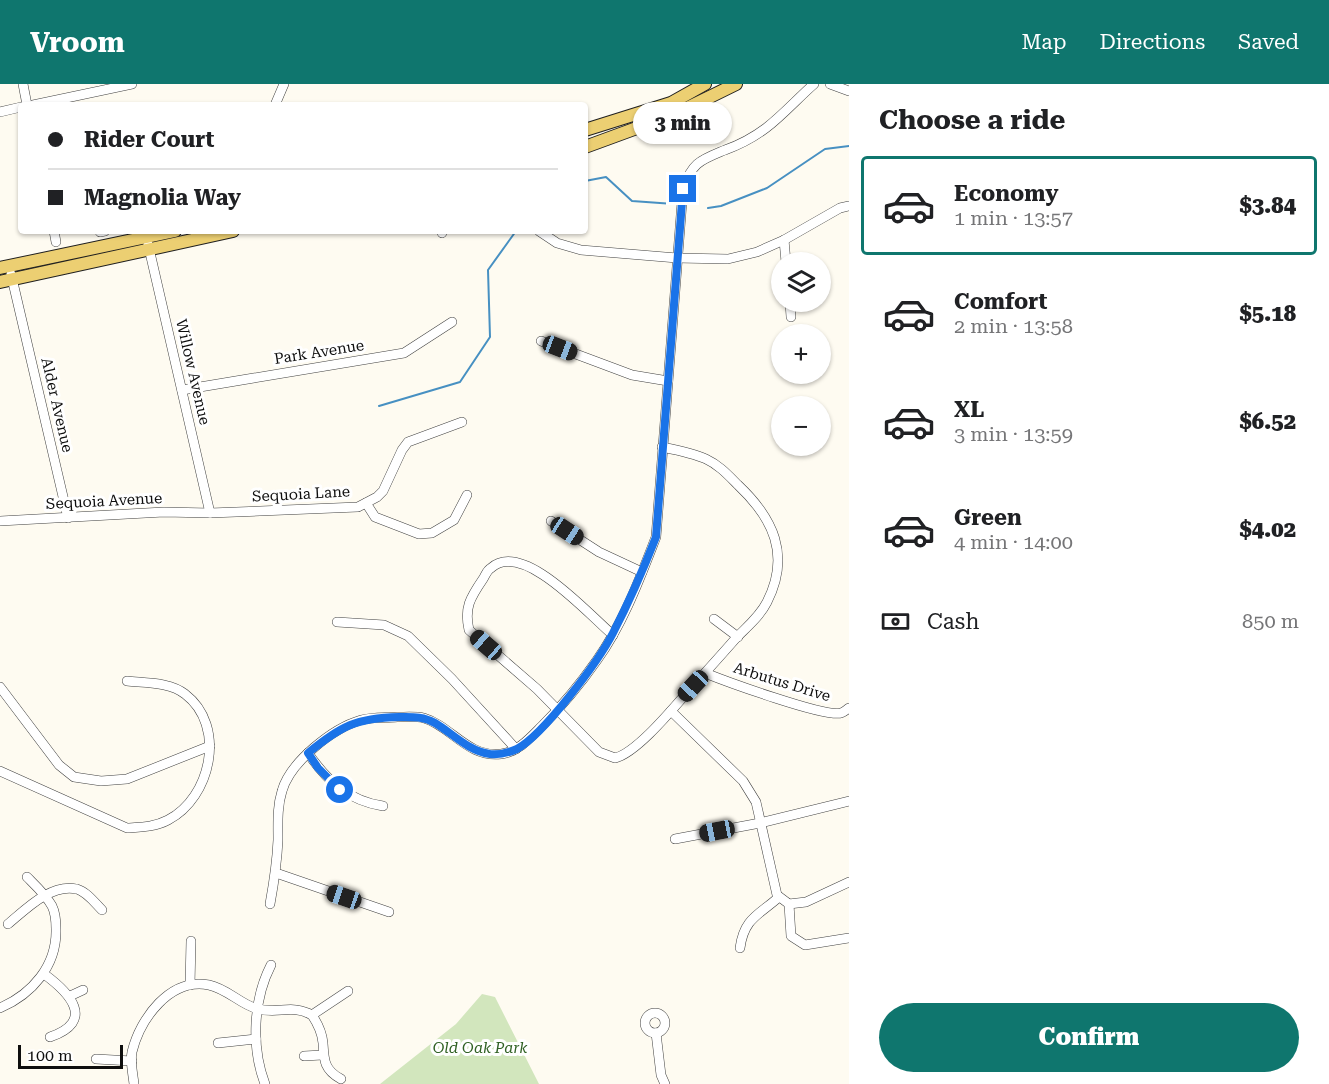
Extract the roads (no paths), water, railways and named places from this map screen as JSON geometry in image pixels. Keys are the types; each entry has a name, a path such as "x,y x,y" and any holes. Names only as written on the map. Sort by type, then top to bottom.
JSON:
{"main road":[{"path":"588,129 646,113 671,103 705,84"},
{"path":"588,146 675,114 736,84"},
{"path":"4,267 160,234"},
{"path":"0,282 219,234"}],"street":[{"path":"23,84 26,102"},
{"path":"47,102 132,84"},
{"path":"276,102 284,84"},
{"path":"270,904 276,873 278,809 282,789 291,771 328,737 360,720 425,718 474,749 489,754 503,754 527,741 557,711 598,660 613,635 656,537 683,189 690,171 697,163 766,128 814,84"},
{"path":"830,84 849,91"},
{"path":"0,112 18,109"},
{"path":"544,234 557,243 581,250 676,258 728,259 757,252 784,240 840,208 849,206"},
{"path":"55,234 56,242"},
{"name":"Willow Avenue","path":"146,237 151,249 210,513"},
{"path":"784,240 785,252"},
{"name":"Alder Avenue","path":"4,267 13,279 68,518"},
{"path":"791,312 791,317"},
{"name":"Park Avenue","path":"182,390 404,353 452,322"},
{"path":"541,341 632,375 668,381"},
{"name":"Sequoia Lane","path":"210,513 358,507 383,491 408,442 462,422"},
{"path":"613,635 567,591 551,579 516,563 501,562 491,567 468,604 466,616 469,630 537,689 599,752 615,758 631,751 761,612 773,588 778,564 771,527 756,504 720,468 707,459 662,447"},
{"path":"366,503 375,517 419,534 432,533 454,520 467,495"},
{"name":"Sequoia Avenue","path":"0,521 164,512 210,513"},
{"path":"551,521 599,552 642,572"},
{"path":"714,619 738,637"},
{"path":"337,622 384,625 408,636 452,679 516,749"},
{"name":"Arbutus Drive","path":"705,673 761,694 825,712 840,714 849,708"},
{"path":"0,771 127,828 147,827 168,820 186,808 199,791 207,770 210,746 206,724 199,709 185,694 165,685 127,681"},
{"path":"0,687 59,765 74,777 101,781 127,779 210,746"},
{"path":"670,711 743,781 756,802 770,871 779,897 789,904 806,902 849,882"},
{"path":"308,753 318,768 340,790 363,802 382,806"},
{"path":"675,839 760,823 849,801"},
{"path":"276,873 389,912"},
{"path":"0,1008 12,1003 30,990 44,974 56,938 52,907 27,877"},
{"path":"8,924 44,895 67,889 79,889 102,910"},
{"path":"740,948 742,932 748,924 779,897"},
{"path":"789,904 790,936 806,945 849,938"},
{"path":"190,985 191,941"},
{"path":"265,1084 256,1039 257,1009 263,981 271,966"},
{"path":"44,974 70,996 76,1010 74,1021 65,1032 50,1037"},
{"path":"134,1084 132,1054 136,1039 152,1010 168,996 190,985 220,988 257,1009 271,1011 296,1008 312,1015 320,1028 325,1066 333,1075 341,1079"},
{"path":"70,996 83,990"},
{"path":"312,1015 348,991"},
{"path":"656,1033 661,1075 665,1084"},
{"path":"218,1043 256,1039"},
{"path":"304,1056 322,1055"},
{"path":"96,1059 132,1061"}],"waterway":[{"path":"708,208 721,206 767,188 825,149 849,146"},
{"path":"588,180 606,177 632,201 674,204"},
{"path":"379,406 460,382 490,337 488,270 514,234"}],"park label":[{"name":"Old Oak Park","path":"480,1048"}]}
